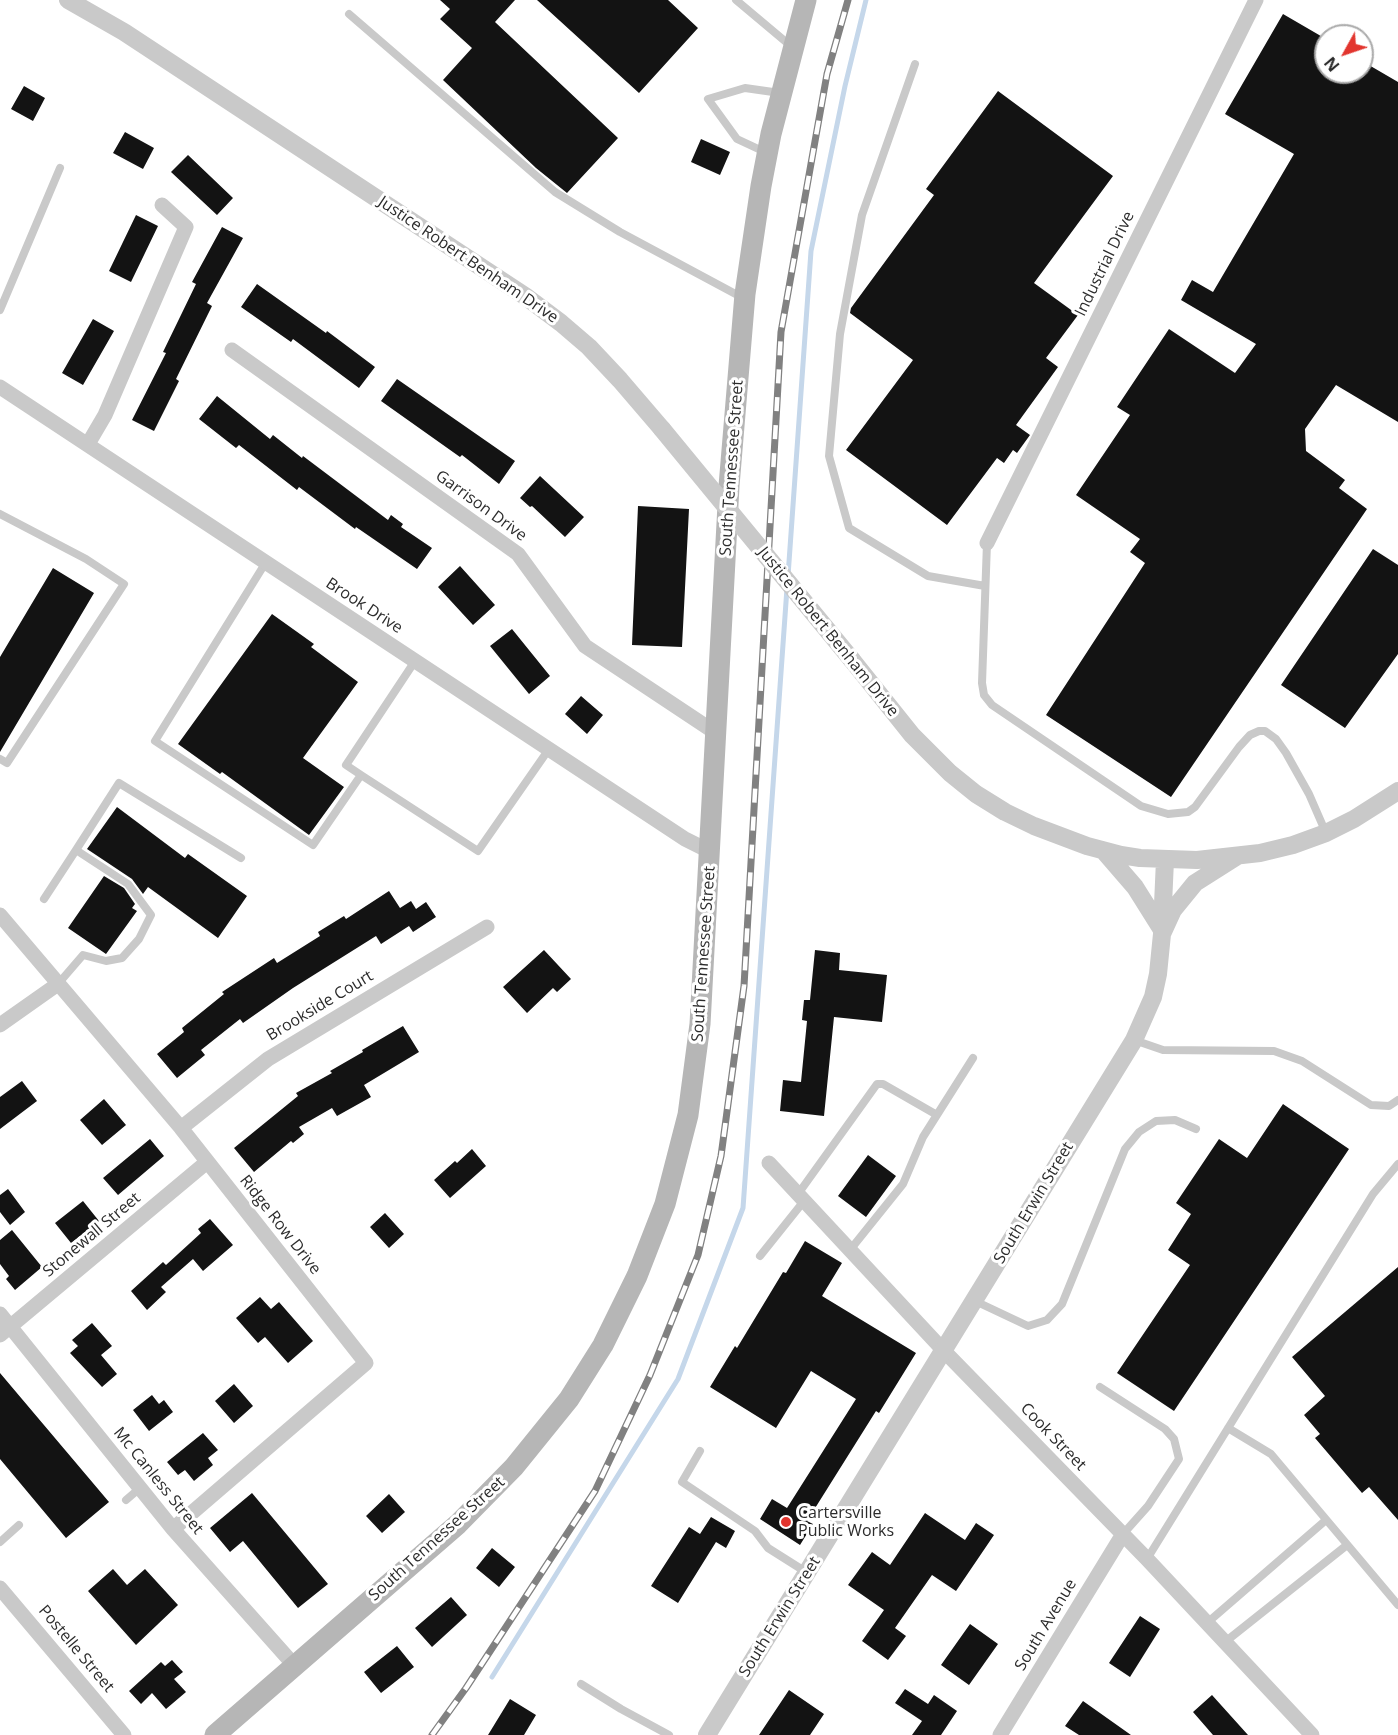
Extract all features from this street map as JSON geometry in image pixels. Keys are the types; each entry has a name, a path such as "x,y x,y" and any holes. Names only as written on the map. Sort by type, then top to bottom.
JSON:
{"main road":[{"name":"South Tennessee Street","path":"215,1735 458,1524 514,1467 569,1399 603,1345 637,1276 665,1204 688,1115 700,1024 732,453 744,299 767,153 806,0"}],"street":[{"name":"Justice Robert Benham Drive","path":"68,0 124,32 561,322 589,347 662,429 912,735 967,787 1005,812 1034,826 1103,850 1131,857 1165,860"},
{"name":"Industrial Drive","path":"987,543 1256,0"},
{"path":"88,444 105,415 186,227 162,205"},
{"name":"Garrison Drive","path":"232,350 518,554 585,645 716,733"},
{"name":"Brook Drive","path":"0,387 685,838 711,852"},
{"path":"1165,860 1197,861 1236,857 1293,845 1326,833 1354,819 1398,791"},
{"path":"1103,850 1135,887 1162,932"},
{"path":"1162,932 1173,910 1195,883 1236,857"},
{"name":"South Erwin Street","path":"707,1735 1134,1040 1153,997 1158,974 1165,860"},
{"name":"Ridge Row Drive","path":"0,915 181,1128 366,1363 173,1529"},
{"name":"Brookside Court","path":"181,1128 268,1059 486,927"},
{"path":"0,1025 58,984"},
{"name":"Stonewall Street","path":"5,1331 207,1162"},
{"name":"Cook Street","path":"769,1163 944,1351 1147,1559 1312,1735"},
{"name":"Mc Canless Street","path":"0,1314 5,1331 173,1529 294,1665"},
{"name":"South Avenue","path":"1000,1735 1123,1534"},
{"name":"Postelle Street","path":"0,1587 124,1735"}],"lane":[{"path":"736,0 793,48"},
{"path":"349,14 555,192 620,232 744,299"},
{"path":"915,64 862,215 840,334 830,456 849,528 928,576 985,586"},
{"path":"767,153 737,139 708,99 745,88 781,94"},
{"path":"0,310 60,168"},
{"path":"0,514 86,559 124,584 7,763 0,759"},
{"path":"987,543 982,683 984,695 992,705 1141,806 1168,814 1188,812 1195,807 1250,735 1265,731 1276,739 1286,753 1309,794 1326,833"},
{"path":"266,562 155,741 313,845 361,775"},
{"path":"415,661 346,765 361,775 478,850 549,749"},
{"path":"45,899 119,783 241,858"},
{"path":"58,984 82,955 106,961 122,958 139,939 151,915 128,884 76,850"},
{"path":"1134,1040 1163,1050 1274,1051 1302,1061 1371,1105 1389,1106 1398,1100"},
{"path":"850,1250 903,1184 923,1137 973,1058"},
{"path":"760,1256 877,1084 883,1084 937,1115"},
{"path":"975,1301 1028,1326 1047,1320 1062,1304 1125,1149 1138,1132 1156,1120 1175,1120 1196,1129"},
{"path":"1147,1559 1373,1194 1398,1164"},
{"path":"1100,1388 1165,1429 1174,1439 1179,1458 1148,1506 1123,1534"},
{"path":"1228,1428 1271,1454 1398,1605"},
{"path":"700,1452 682,1482 755,1531 768,1548 807,1573"},
{"path":"126,1500 140,1488"},
{"path":"1207,1623 1326,1520"},
{"path":"0,1542 19,1526"},
{"path":"1225,1642 1347,1545"},
{"path":"581,1684 669,1735"}],"building":[{"path":"440,0 515,0 495,22 618,138 567,193 536,168 443,80 472,48 440,19 450,9"},
{"path":"537,0 668,0 698,28 639,93"},
{"path":"1283,14 1314,32 1314,84 1374,84 1374,68 1398,82 1398,422 1336,385 1305,429 1306,451 1345,480 1339,488 1367,509 1171,797 1046,715 1145,563 1130,552 1140,539 1076,495 1130,415 1117,407 1169,329 1235,373 1256,344 1181,300 1192,280 1213,292 1294,154 1225,114"},
{"path":"24,86 45,98 33,121 11,109"},
{"path":"998,91 1113,176 1034,283 1078,315 1046,358 1058,367 1016,425 1030,435 1017,453 1013,450 1004,463 997,458 947,525 846,450 913,360 850,313 851,308 934,195 926,189"},
{"path":"125,132 154,148 143,169 113,153"},
{"path":"701,139 730,152 720,175 691,162"},
{"path":"188,155 233,198 217,215 171,172"},
{"path":"136,215 158,226 131,282 109,271"},
{"path":"222,227 243,238 207,303 212,306 176,379 179,381 154,431 132,420 166,353 163,352 196,284 192,282"},
{"path":"257,284 326,333 327,331 375,367 359,388 293,339 291,342 241,307"},
{"path":"93,319 114,331 83,385 62,373"},
{"path":"397,379 515,461 499,484 462,455 460,457 381,401"},
{"path":"217,396 270,439 273,435 388,520 391,515 403,524 401,527 432,548 417,569 356,527 355,529 299,487 297,490 239,445 236,448 199,419"},
{"path":"540,476 584,517 565,537 532,506 530,507 520,498"},
{"path":"638,506 689,509 682,647 632,645"},
{"path":"1373,549 1398,565 1398,654 1345,728 1281,685"},
{"path":"460,566 495,605 473,625 438,587"},
{"path":"53,568 94,593 0,752 0,657"},
{"path":"272,614 314,644 311,647 358,682 303,758 344,787 309,835 222,772 220,774 178,744"},
{"path":"512,629 550,676 529,694 490,646"},
{"path":"581,696 603,715 587,734 565,714"},
{"path":"117,807 185,858 188,854 247,896 218,938 148,887 143,894 132,879 87,849"},
{"path":"104,876 124,888 135,904 132,908 137,911 106,954 68,928"},
{"path":"389,891 400,908 411,901 416,909 426,902 436,917 413,932 409,926 381,944 376,936 293,988 243,1023 240,1019 201,1050 205,1055 177,1078 157,1054 184,1032 182,1028 224,994 222,992 274,958 277,963 320,936 318,932 344,916 346,919"},
{"path":"544,950 571,979 557,992 553,988 527,1013 503,987"},
{"path":"815,950 840,953 839,970 887,975 882,1022 834,1017 824,1116 780,1111 783,1080 801,1082 807,1021 802,1020 804,1000 810,1000"},
{"path":"403,1026 419,1052 364,1085 371,1097 337,1116 332,1108 299,1127 304,1134 293,1143 291,1141 254,1172 234,1148 298,1096 296,1093 332,1073 330,1071"},
{"path":"22,1081 37,1101 0,1129 0,1097"},
{"path":"104,1099 126,1125 102,1145 80,1120"},
{"path":"1283,1104 1349,1149 1174,1411 1117,1373 1190,1265 1168,1250 1191,1214 1176,1203 1219,1139 1247,1158"},
{"path":"150,1139 164,1156 118,1195 103,1178"},
{"path":"472,1149 486,1166 450,1198 434,1180"},
{"path":"868,1155 896,1176 866,1217 838,1196"},
{"path":"8,1189 25,1212 10,1225 0,1212 0,1195"},
{"path":"83,1201 99,1221 71,1243 55,1223"},
{"path":"385,1213 404,1234 389,1248 370,1227"},
{"path":"210,1219 233,1245 203,1271 193,1259 161,1287 166,1292 147,1310 131,1291 163,1262 166,1265 201,1233 198,1229"},
{"path":"12,1230 42,1267 15,1290 6,1279 9,1276 0,1264 0,1240"},
{"path":"805,1241 842,1263 822,1296 916,1353 879,1413 876,1411 807,1521 813,1524 800,1545 760,1519 772,1499 787,1508 856,1399 811,1371 776,1428 710,1387"},
{"path":"1398,1267 1398,1520 1369,1487 1362,1493 1315,1438 1320,1434 1304,1415 1325,1396 1292,1357"},
{"path":"260,1297 271,1309 279,1302 313,1341 288,1363 265,1337 258,1343 236,1318"},
{"path":"92,1323 112,1346 101,1355 117,1374 102,1387 70,1353 78,1346 72,1340"},
{"path":"0,1373 109,1502 66,1538 0,1459"},
{"path":"234,1384 253,1406 234,1423 215,1401"},
{"path":"152,1395 159,1404 164,1400 173,1412 149,1431 133,1410"},
{"path":"203,1433 218,1450 208,1458 213,1465 194,1481 185,1470 178,1475 167,1462"},
{"path":"252,1493 328,1584 298,1608 243,1541 230,1552 210,1528"},
{"path":"389,1494 405,1512 382,1533 366,1516"},
{"path":"925,1513 965,1540 976,1523 994,1535 956,1591 932,1575 895,1628 906,1636 888,1660 862,1641 884,1610 848,1585 872,1552 890,1565"},
{"path":"711,1517 735,1531 726,1548 716,1542 678,1603 651,1586 689,1527 700,1534"},
{"path":"492,1548 515,1567 499,1587 476,1568"},
{"path":"113,1569 127,1585 145,1569 178,1605 136,1645 88,1591"},
{"path":"451,1597 467,1615 432,1647 415,1628"},
{"path":"1140,1616 1160,1629 1130,1677 1109,1663"},
{"path":"970,1624 998,1644 969,1685 941,1665"},
{"path":"397,1646 414,1667 381,1693 364,1672"},
{"path":"172,1660 183,1672 174,1679 186,1692 166,1709 152,1693 141,1704 129,1691 161,1662 165,1666"},
{"path":"905,1689 928,1704 934,1695 957,1711 941,1735 912,1735 922,1721 895,1703"},
{"path":"789,1690 824,1714 810,1735 759,1735"},
{"path":"1212,1695 1248,1735 1213,1735 1193,1712"},
{"path":"510,1699 536,1715 524,1735 488,1735"},
{"path":"1083,1701 1131,1735 1079,1735 1065,1726"}],"waterway":[{"path":"788,576 811,251 845,86 866,0"},
{"path":"492,1677 678,1379 743,1208 787,588"}],"railway":[{"path":"432,1735 466,1688 595,1491 650,1375 698,1255 721,1156 744,986 781,332 827,74 848,0"}],"place":[{"name":"Cartersville Public Works","path":"786,1522"}]}
